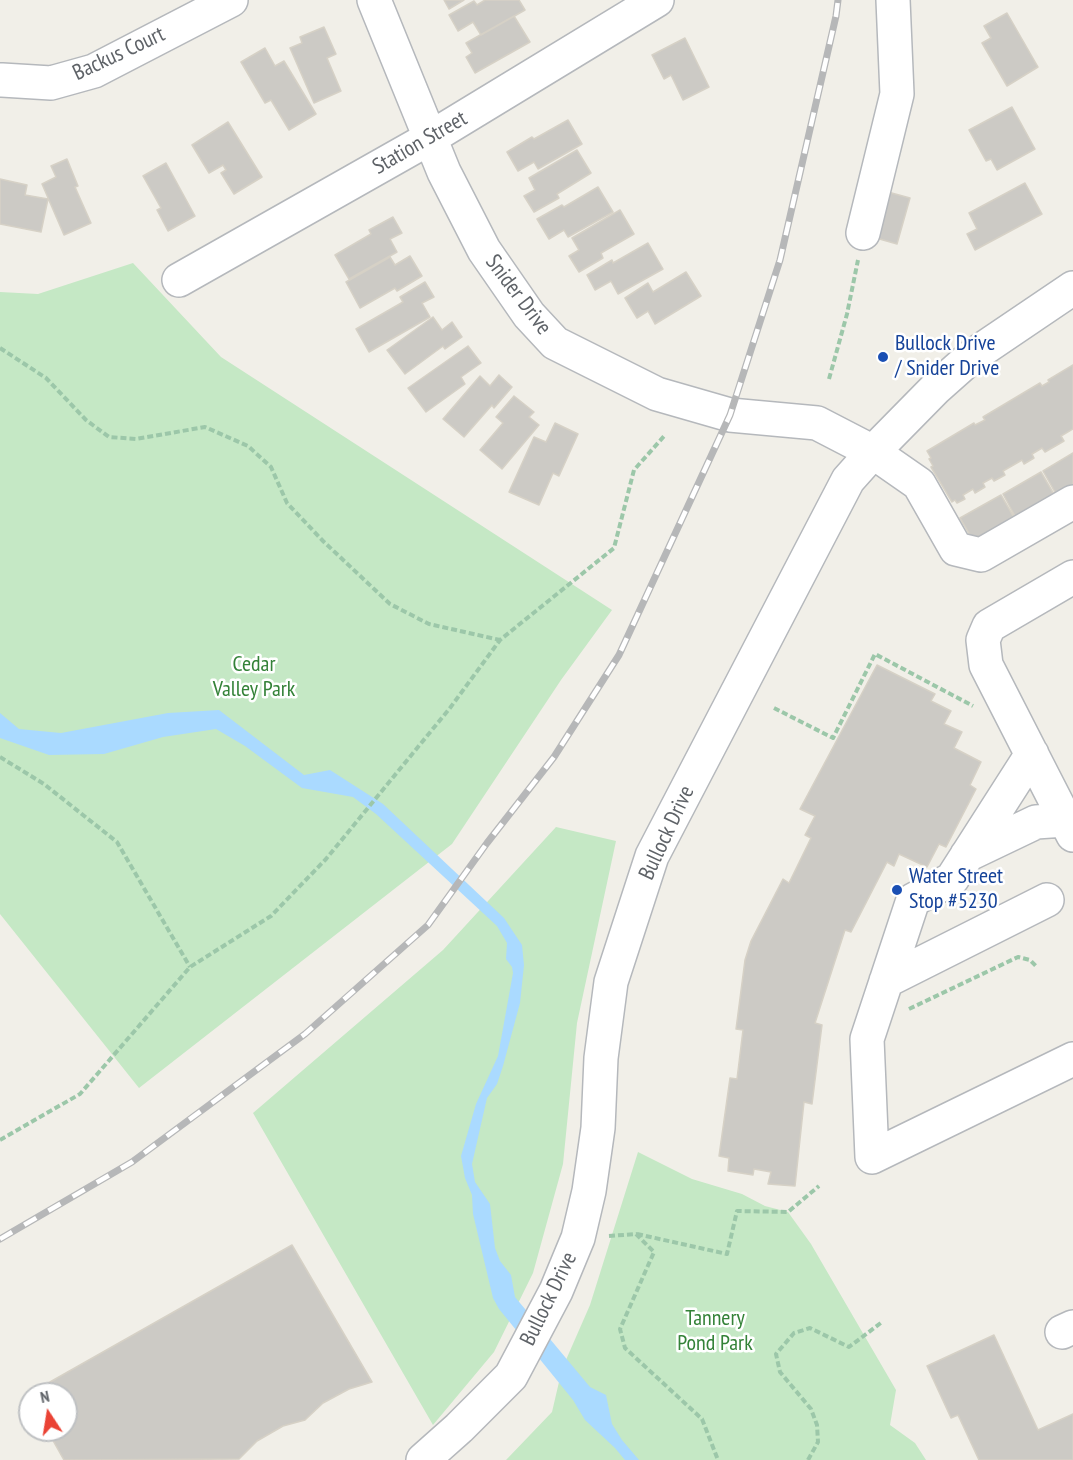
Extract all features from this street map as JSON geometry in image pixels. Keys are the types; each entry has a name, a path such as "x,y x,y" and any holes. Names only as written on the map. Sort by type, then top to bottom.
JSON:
{"street":[{"name":"Backus Court","path":"2,80 51,83 94,71 231,0"},
{"name":"Snider Drive","path":"374,0 429,138 484,250 529,315 555,343 657,394 730,415 817,423 873,452 919,484 956,549 981,555 1073,502"},
{"name":"Station Street","path":"178,280 429,138 657,0"},
{"path":"863,233 897,94 893,0"},
{"name":"Bullock Drive","path":"423,1460 511,1376 556,1291 578,1238 589,1191 596,1138 601,1058 611,982 652,856 848,480 935,389 971,357 1073,288"},
{"path":"1069,828 986,665 983,640 989,626 1073,577"},
{"path":"1032,753 952,879 913,900 867,1039 872,1157 1073,1059"},
{"path":"967,855 1036,822 1069,828"},
{"path":"886,981 1047,900"}],"path":[{"path":"829,379 847,314 863,233"},
{"path":"0,348 46,378 86,420 109,437 136,439 205,427 248,446 271,467 287,503 323,541 390,604 429,624 500,640"},
{"path":"0,1140 81,1094 190,967 272,915 326,859 450,708 500,640 614,548 634,470 665,435"},
{"path":"774,708 833,738 875,654 982,711"},
{"path":"0,757 44,784 117,842 190,967"},
{"path":"870,1028 1018,957 1030,960 1037,967"},
{"path":"578,1238 636,1233 728,1254 737,1211 789,1212 819,1186"},
{"path":"636,1233 654,1252 620,1329 625,1348 702,1419 718,1460"},
{"path":"808,1460 818,1442 817,1425 811,1409 780,1372 776,1354 794,1333 810,1328 849,1347 882,1322"}],"green space":[{"name":"Cedar Valley Park","path":"133,263 221,357 612,610 561,680 452,844 139,1088 0,914 0,292 38,294"},
{"path":"556,827 616,841 577,1023 563,1164 533,1273 494,1352 433,1425 253,1113 443,950"},
{"name":"Tannery Pond Park","path":"638,1152 692,1179 742,1194 765,1206 788,1212 811,1244 896,1390 890,1425 915,1443 926,1460 506,1460 552,1412 562,1369 590,1305"}],"water":[{"path":"219,710 304,775 330,770 383,804 504,918 522,945 524,965 520,1003 497,1084 487,1098 472,1164 475,1182 490,1204 495,1248 500,1261 511,1275 515,1297 590,1387 606,1395 612,1424 639,1460 625,1460 585,1420 573,1400 499,1309 493,1298 473,1214 472,1195 465,1178 461,1156 476,1104 498,1056 513,973 506,959 507,943 497,926 376,814 353,797 302,788 245,746 216,729 163,737 104,754 49,755 0,738 0,713 19,729 61,733 168,713"}],"building":[{"path":"444,0 464,0 449,9"},
{"path":"485,0 519,0 525,10 481,35 473,22 458,31 449,15 474,1 477,5"},
{"path":"1007,13 1038,67 1007,86 982,43 991,38 984,26"},
{"path":"514,16 530,42 475,73 466,57 472,53 466,43"},
{"path":"324,27 336,54 327,58 341,91 314,103 290,48 302,43 300,37"},
{"path":"685,38 709,87 683,100 671,75 664,79 652,55"},
{"path":"265,48 275,66 284,61 316,114 289,130 271,100 265,103 241,62"},
{"path":"1012,107 1035,149 997,170 991,159 986,161 969,130"},
{"path":"568,120 582,144 538,169 534,162 518,171 507,152"},
{"path":"228,122 262,177 234,194 221,173 226,170 223,165 209,173 192,145"},
{"path":"577,150 591,173 557,194 559,198 534,212 524,196 535,190 529,178"},
{"path":"67,159 78,186 75,187 91,223 64,235 42,184 56,177 51,166"},
{"path":"166,163 195,216 168,231 157,210 161,208 143,176"},
{"path":"0,179 27,185 25,195 48,199 41,232 0,224"},
{"path":"1025,183 1042,214 975,250 967,234 977,229 969,213"},
{"path":"598,187 613,212 568,237 564,230 549,239 537,219 562,205 564,207"},
{"path":"888,192 910,198 897,244 876,238"},
{"path":"620,210 634,234 601,253 603,258 579,272 569,256 579,250 572,238"},
{"path":"393,217 402,233 390,239 397,252 349,279 335,255 371,234 369,230"},
{"path":"648,243 663,269 618,294 611,281 595,290 587,275"},
{"path":"410,256 422,276 397,291 395,288 360,308 346,282 390,257 395,265"},
{"path":"686,272 701,296 655,324 648,311 637,318 625,298 648,283 653,292"},
{"path":"425,282 434,297 422,303 430,317 369,352 356,329 403,302 400,297"},
{"path":"433,317 442,330 452,322 462,337 445,349 443,346 405,374 387,350"},
{"path":"468,346 481,363 461,377 465,384 426,412 408,388"},
{"path":"1073,365 1073,429 1061,436 1064,441 1045,452 1042,448 1032,454 1034,458 1024,464 1022,460 1003,471 1005,475 994,481 992,478 983,483 985,487 975,493 973,489 963,495 965,499 957,503 955,500 952,502 931,467 933,466 929,459 931,458 927,451 974,423 975,425 985,420 983,417 1040,383 1042,386 1049,382 1048,380"},
{"path":"499,375 512,387 494,408 492,405 464,437 443,419 480,376 490,386"},
{"path":"514,396 534,412 529,417 539,425 502,469 480,450 503,423 496,417"},
{"path":"555,423 578,434 559,476 553,473 539,505 509,492 534,437 546,442"},
{"path":"1073,453 1073,484 1056,494 1043,471"},
{"path":"1041,472 1055,496 1016,518 1003,494"},
{"path":"1001,495 1015,519 974,542 960,518"},
{"path":"877,665 935,694 931,701 951,711 944,724 962,732 954,748 981,762 970,785 976,789 946,847 939,844 927,867 899,854 894,866 887,862 851,932 845,930 815,1023 822,1025 812,1104 804,1102 795,1186 768,1184 771,1172 754,1169 753,1175 728,1171 729,1158 719,1156 730,1078 737,1079 743,1030 736,1029 745,960 751,941 783,879 789,883 811,838 805,835 815,816 800,809"},
{"path":"292,1245 372,1382 349,1389 323,1403 305,1420 283,1426 257,1441 239,1459 64,1460 54,1442 78,1442 78,1382 50,1382"},
{"path":"994,1335 1038,1430 1073,1414 1073,1460 979,1460 958,1415 951,1418 927,1366"}],"railway":[{"path":"0,1239 132,1162 305,1034 428,925 487,843 554,757 619,655 730,415 780,260 838,0"}],"place":[{"name":"Bullock Drive / Snider Drive","path":"883,357"},
{"name":"Water Street Stop #5230","path":"897,890"}]}
